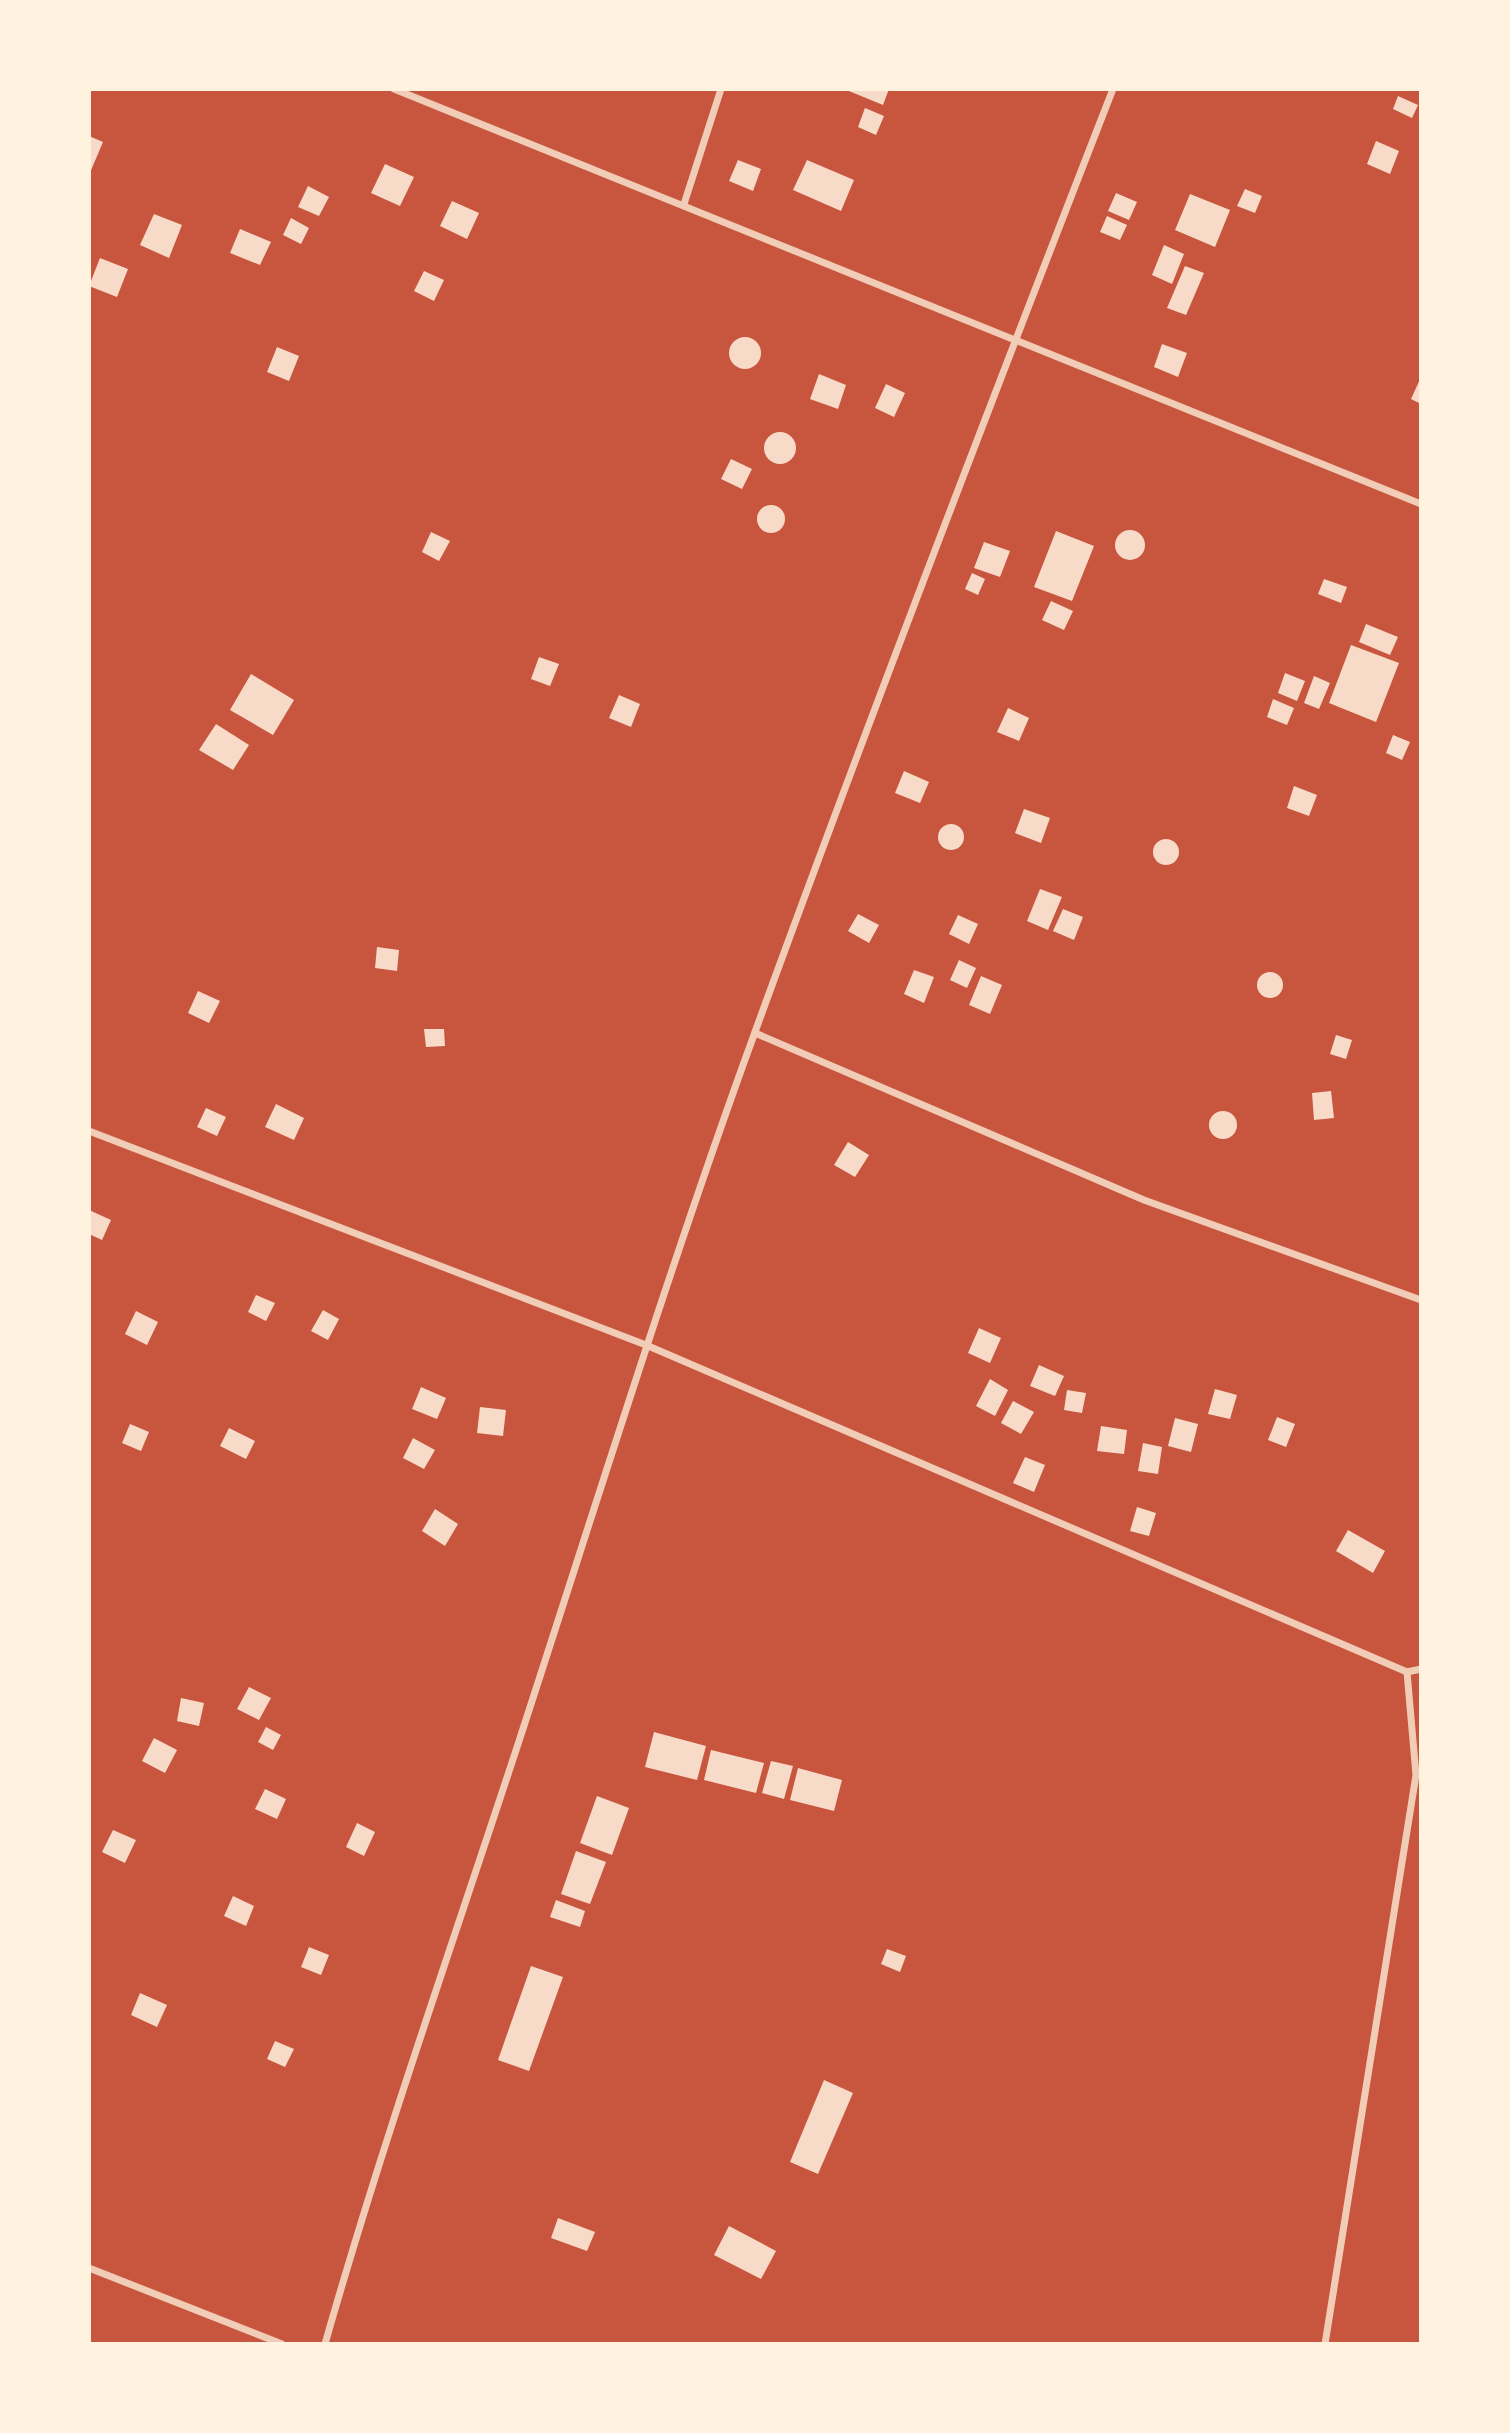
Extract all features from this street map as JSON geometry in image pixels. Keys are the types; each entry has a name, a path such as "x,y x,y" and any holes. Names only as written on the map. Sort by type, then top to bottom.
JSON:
{"street":[{"path":"394,89 1016,338 1421,504"},
{"path":"684,204 721,89"},
{"path":"325,2344 364,2206 516,1749 646,1345 755,1033 1016,338 1113,89"},
{"path":"755,1033 1144,1200 1421,1300"},
{"path":"89,1131 646,1345 1407,1672 1421,1669"},
{"path":"1325,2344 1416,1775 1407,1672"},
{"path":"89,2268 282,2344"}],"building":[{"path":"844,89 889,89 883,105"},
{"path":"1398,96 1418,105 1412,118 1393,109"},
{"path":"865,108 884,116 876,135 858,127"},
{"path":"89,136 103,142 89,175"},
{"path":"1376,141 1399,151 1390,174 1367,164"},
{"path":"738,160 761,169 753,191 729,181"},
{"path":"807,160 854,180 841,211 793,190"},
{"path":"385,164 414,177 400,206 371,193"},
{"path":"308,186 329,197 319,216 298,207"},
{"path":"1245,189 1262,196 1255,213 1237,206"},
{"path":"1116,193 1137,202 1129,220 1108,211"},
{"path":"1190,194 1230,210 1215,247 1175,230"},
{"path":"452,201 479,213 467,239 440,226"},
{"path":"154,214 182,225 169,258 140,245"},
{"path":"1107,216 1127,225 1120,240 1100,232"},
{"path":"291,218 309,228 301,244 283,235"},
{"path":"240,229 271,242 260,265 230,253"},
{"path":"1164,245 1184,254 1172,284 1152,275"},
{"path":"100,258 128,269 117,297 89,286"},
{"path":"1185,266 1204,273 1186,315 1167,308"},
{"path":"424,271 444,280 434,301 414,291"},
{"path":"745,337 757,341 761,353 757,365 745,369 733,365 729,353 733,341"},
{"path":"1162,344 1187,353 1178,377 1154,367"},
{"path":"277,347 299,356 289,381 267,372"},
{"path":"819,374 846,385 838,409 810,399"},
{"path":"1421,377 1421,404 1411,399"},
{"path":"886,384 905,393 894,417 875,408"},
{"path":"780,432 791,437 796,448 791,459 780,464 769,459 764,448 769,437"},
{"path":"731,459 752,469 742,489 721,479"},
{"path":"771,505 781,509 785,519 781,529 771,533 761,529 757,519 761,509"},
{"path":"1130,530 1140,535 1145,545 1140,555 1130,560 1120,555 1115,545 1120,535"},
{"path":"1056,531 1094,546 1072,601 1034,587"},
{"path":"431,532 450,541 439,561 422,552"},
{"path":"984,542 1010,551 1000,577 974,568"},
{"path":"972,573 985,579 978,595 965,589"},
{"path":"1324,579 1347,587 1341,603 1318,594"},
{"path":"1051,601 1073,611 1064,630 1042,620"},
{"path":"1366,624 1398,637 1390,655 1359,642"},
{"path":"1351,645 1399,663 1376,722 1329,703"},
{"path":"539,657 559,664 550,686 531,679"},
{"path":"1285,673 1305,681 1297,701 1278,693"},
{"path":"251,674 294,700 273,735 230,710"},
{"path":"1314,676 1330,683 1319,709 1304,703"},
{"path":"619,695 640,704 631,727 609,718"},
{"path":"1273,699 1294,708 1287,725 1267,717"},
{"path":"1008,708 1029,718 1019,741 997,732"},
{"path":"216,724 249,745 233,770 199,750"},
{"path":"1393,735 1410,742 1402,760 1386,753"},
{"path":"904,771 929,782 920,803 895,793"},
{"path":"1294,786 1317,795 1309,816 1287,808"},
{"path":"1024,809 1050,818 1041,843 1015,833"},
{"path":"951,824 960,828 964,837 960,846 951,850 942,846 938,837 942,828"},
{"path":"1166,839 1175,843 1179,852 1175,861 1166,865 1157,861 1153,852 1157,843"},
{"path":"1040,889 1062,897 1048,930 1027,921"},
{"path":"1063,909 1083,917 1074,940 1053,931"},
{"path":"858,914 879,925 869,943 848,931"},
{"path":"958,915 978,924 969,944 949,934"},
{"path":"377,947 399,950 397,971 375,968"},
{"path":"959,960 976,968 967,988 950,980"},
{"path":"914,970 934,977 924,1003 904,994"},
{"path":"1270,972 1279,976 1283,985 1279,994 1270,998 1261,994 1257,985 1261,976"},
{"path":"981,976 1002,985 990,1014 969,1005"},
{"path":"198,991 220,1001 209,1023 188,1013"},
{"path":"424,1029 444,1029 445,1046 426,1047"},
{"path":"1336,1035 1352,1040 1346,1059 1330,1054"},
{"path":"1331,1091 1334,1118 1314,1120 1312,1093"},
{"path":"276,1104 304,1118 294,1140 265,1127"},
{"path":"206,1108 226,1117 217,1136 197,1127"},
{"path":"1223,1111 1233,1115 1237,1125 1233,1135 1223,1139 1213,1135 1209,1125 1213,1115"},
{"path":"848,1142 869,1155 855,1177 834,1165"},
{"path":"89,1210 111,1220 102,1240 89,1234"},
{"path":"256,1295 275,1303 266,1321 248,1312"},
{"path":"323,1310 339,1319 328,1340 311,1331"},
{"path":"136,1311 158,1322 147,1345 125,1334"},
{"path":"979,1328 1001,1338 990,1363 968,1353"},
{"path":"1039,1365 1064,1376 1055,1396 1030,1386"},
{"path":"990,1379 1008,1390 995,1416 976,1406"},
{"path":"421,1387 446,1398 437,1419 412,1409"},
{"path":"1215,1389 1237,1395 1230,1419 1208,1414"},
{"path":"1067,1390 1086,1393 1082,1413 1064,1410"},
{"path":"1013,1401 1034,1412 1021,1434 1001,1423"},
{"path":"480,1407 506,1410 503,1436 477,1433"},
{"path":"1277,1417 1295,1424 1286,1447 1268,1440"},
{"path":"1175,1418 1198,1424 1191,1452 1168,1446"},
{"path":"130,1424 149,1432 141,1451 122,1443"},
{"path":"1101,1426 1127,1430 1124,1454 1097,1451"},
{"path":"229,1428 255,1441 246,1459 220,1446"},
{"path":"413,1438 435,1450 424,1469 403,1458"},
{"path":"1143,1443 1162,1447 1158,1474 1138,1471"},
{"path":"1025,1457 1045,1465 1034,1492 1013,1483"},
{"path":"1137,1507 1156,1513 1149,1536 1130,1531"},
{"path":"435,1509 458,1524 445,1546 422,1531"},
{"path":"1348,1530 1385,1551 1373,1573 1336,1551"},
{"path":"249,1687 271,1698 259,1720 237,1709"},
{"path":"181,1698 204,1703 199,1726 177,1721"},
{"path":"266,1727 281,1735 273,1750 258,1742"},
{"path":"654,1732 706,1746 697,1780 645,1767"},
{"path":"154,1738 177,1750 165,1773 142,1761"},
{"path":"711,1750 764,1763 756,1793 704,1780"},
{"path":"771,1761 793,1766 784,1799 762,1793"},
{"path":"798,1768 842,1780 834,1811 790,1800"},
{"path":"265,1789 286,1799 277,1819 255,1809"},
{"path":"597,1796 629,1808 612,1855 580,1843"},
{"path":"357,1823 375,1832 364,1856 346,1847"},
{"path":"113,1830 136,1840 125,1863 102,1852"},
{"path":"576,1851 606,1862 590,1904 561,1894"},
{"path":"233,1896 254,1906 246,1926 224,1916"},
{"path":"556,1900 585,1911 580,1927 550,1917"},
{"path":"309,1947 329,1955 321,1975 301,1967"},
{"path":"887,1949 906,1956 900,1972 881,1964"},
{"path":"531,1966 563,1977 529,2071 498,2060"},
{"path":"140,1993 167,2005 157,2027 131,2015"},
{"path":"275,2041 294,2049 285,2067 267,2059"},
{"path":"824,2080 853,2093 818,2174 790,2162"},
{"path":"558,2218 595,2232 587,2251 551,2238"},
{"path":"729,2226 776,2251 761,2279 714,2255"}]}
